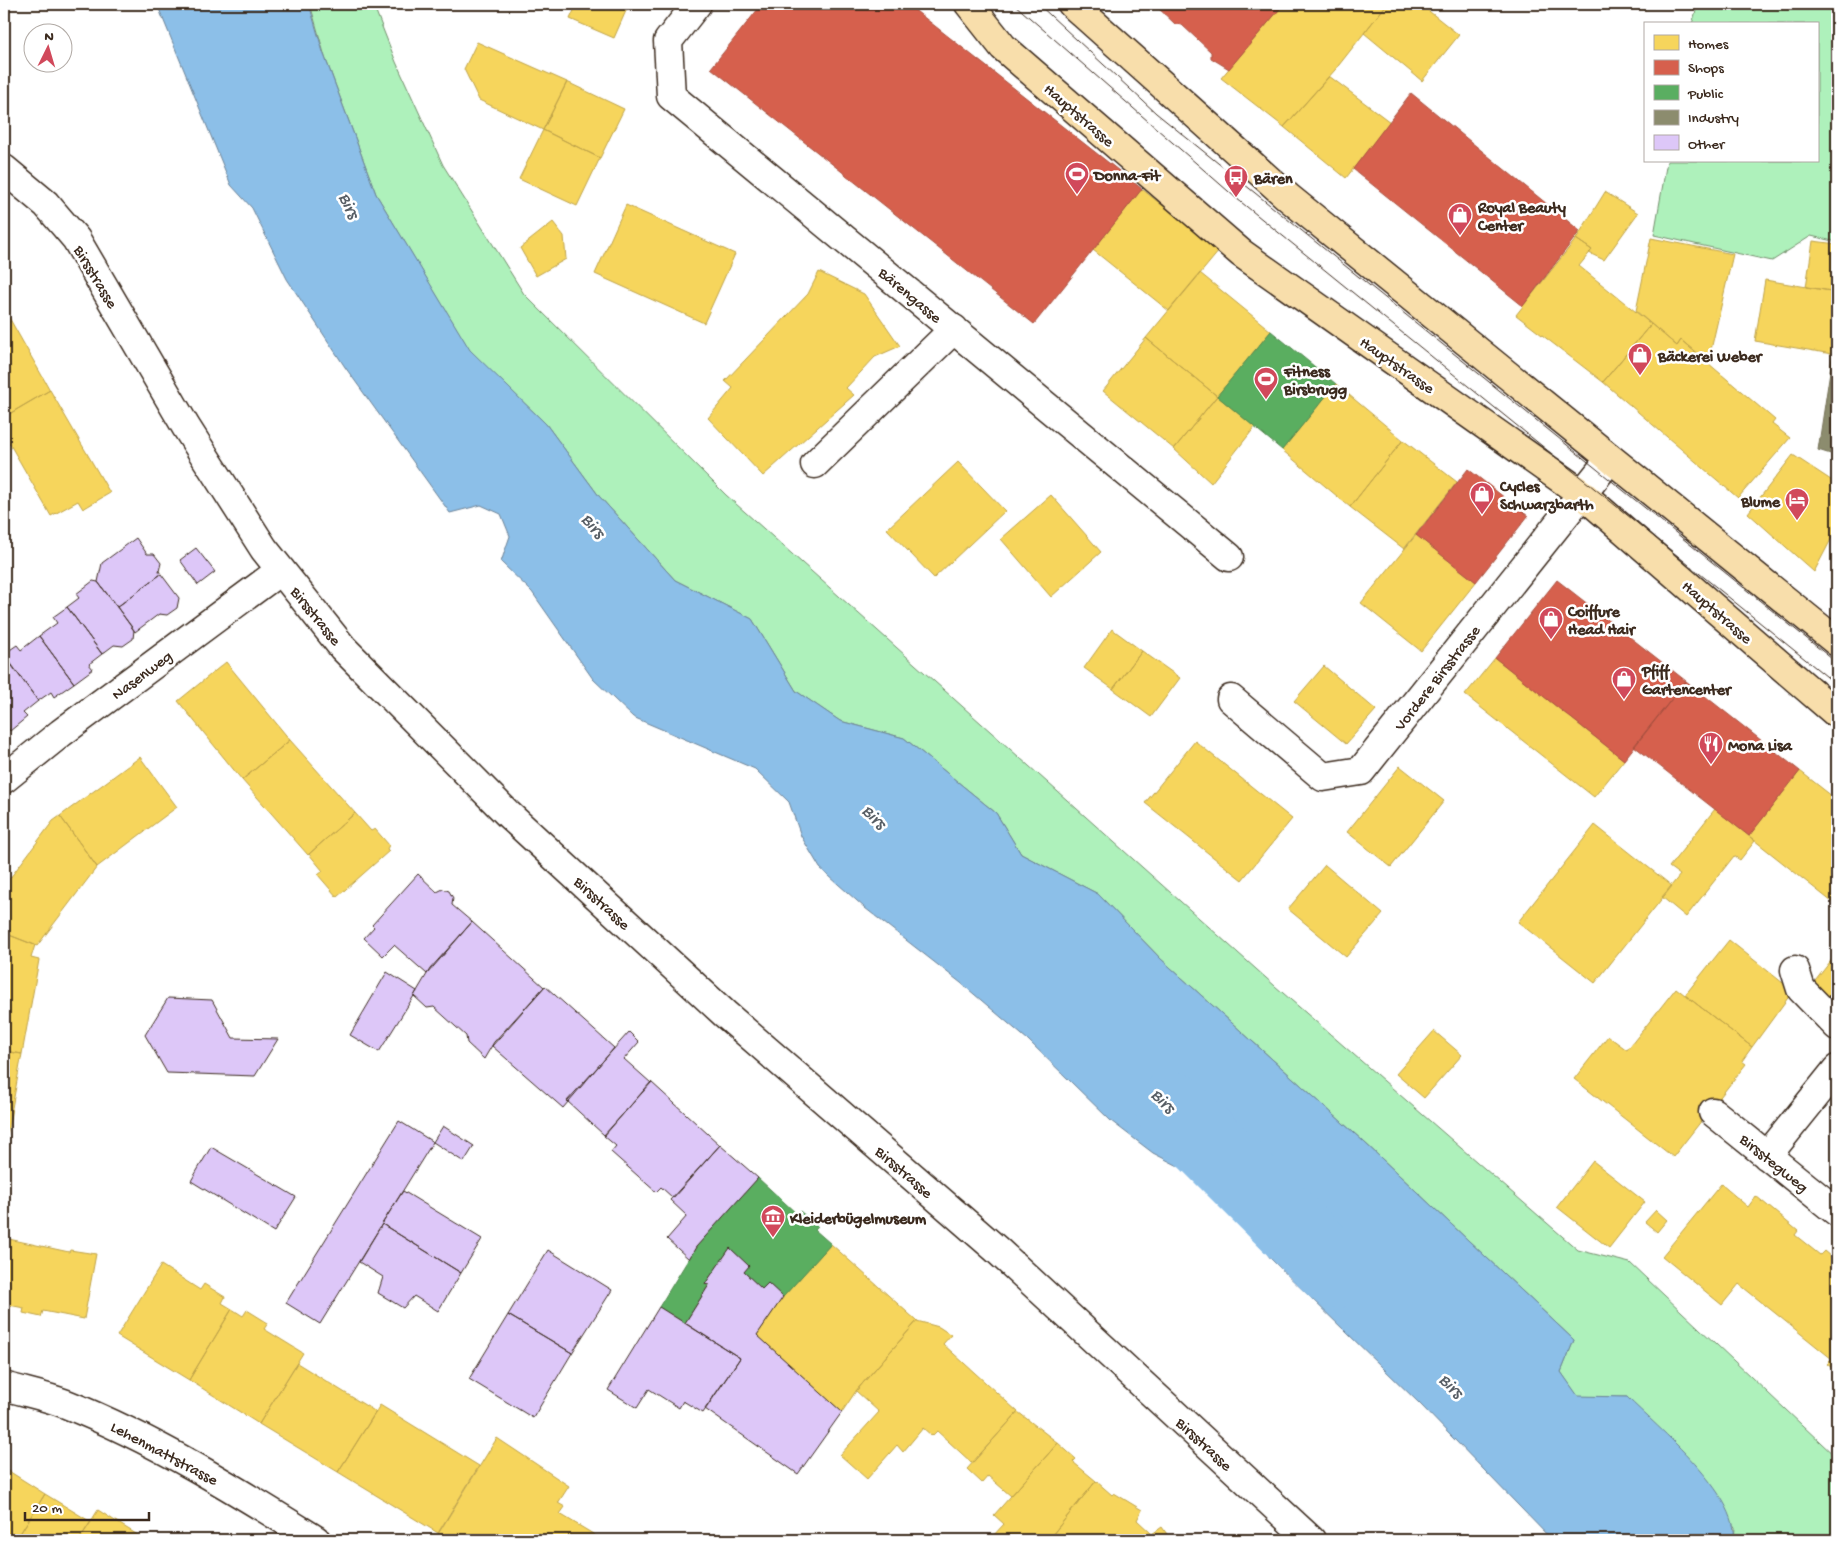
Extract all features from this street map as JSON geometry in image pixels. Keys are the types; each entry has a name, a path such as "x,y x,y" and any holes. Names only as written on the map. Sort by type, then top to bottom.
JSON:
{"main road":[{"name":"Hauptstrasse","path":"969,4 1004,47 1241,254 1581,493 1837,714"},
{"path":"1072,4 1289,198 1837,642"}],"street":[{"name":"Bärengasse","path":"697,4 668,41 671,96 1229,557"},
{"name":"Birsstrasse","path":"4,169 46,204 76,239 186,427 264,549 343,648 509,815 725,1014 996,1250 1311,1540"},
{"path":"814,464 954,329"},
{"name":"Vordere Birsstrasse","path":"1231,699 1323,777 1361,771 1610,459"},
{"name":"Nasenweg","path":"4,779 61,733 281,570"},
{"path":"1795,970 1801,989 1837,1026"},
{"path":"1767,1156 1837,1069"},
{"name":"Birsstegweg","path":"1713,1112 1837,1212"},
{"name":"Lehenmattstrasse","path":"4,1386 64,1403 120,1428 222,1482 316,1540"}],"green space":[{"path":"310,4 373,4 396,62 443,165 524,294 726,495 1275,986 1578,1250 1630,1263 1837,1458 1837,1540 1734,1540 1735,1527 1627,1397 1578,1397 1561,1372 1574,1340 1364,1142 1161,959 1098,894 1021,854 996,813 904,738 840,721 796,691 752,619 675,580 599,496 546,424 470,351 376,194 325,57"},
{"path":"1698,4 1837,4 1837,242 1811,236 1772,261 1654,235 1667,162 1818,162 1818,22 1693,22"}],"water":[{"path":"157,4 309,4 323,52 376,194 470,350 546,424 599,496 675,580 752,619 796,691 840,721 904,738 996,813 1021,854 1098,894 1161,959 1364,1142 1574,1340 1561,1372 1578,1396 1627,1397 1676,1444 1711,1483 1724,1503 1732,1522 1734,1540 1552,1540 1420,1404 1271,1259 1242,1221 1283,1182 1272,1159 1227,1191 1153,1153 1111,1121 1028,1040 961,983 865,908 820,868 801,836 789,802 755,769 633,717 593,679 532,592 501,562 510,536 501,514 481,505 450,513 345,367 287,279 252,208 231,185"}],"building: Homes":[{"path":"577,4 629,4 614,38 570,19"},
{"path":"1284,4 1387,4 1335,70 1284,127 1221,78"},
{"path":"1387,4 1420,4 1459,35 1422,81 1364,33"},
{"path":"477,42 567,82 543,130 479,100 464,69"},
{"path":"1329,76 1390,122 1346,178 1284,127"},
{"path":"567,82 624,109 600,158 543,130"},
{"path":"543,130 600,158 577,206 519,179"},
{"path":"1142,189 1219,251 1169,311 1093,250"},
{"path":"1605,192 1638,213 1604,260 1589,253 1592,250 1576,239"},
{"path":"626,205 735,254 704,323 595,274"},
{"path":"553,222 564,236 566,259 536,276 520,248"},
{"path":"1651,238 1733,254 1708,363 1681,340 1677,346 1636,311"},
{"path":"1576,239 1592,250 1579,266 1651,324 1603,382 1516,315"},
{"path":"1813,241 1837,244 1837,292 1806,287"},
{"path":"819,272 864,294 900,346 875,357 846,388 854,395 763,476 708,418 733,388 725,381 808,294"},
{"path":"1200,273 1271,331 1217,396 1146,338"},
{"path":"1765,280 1837,292 1837,325 1832,354 1755,341"},
{"path":"4,309 11,321 4,325"},
{"path":"11,321 50,390 4,417 4,325"},
{"path":"1651,324 1677,346 1681,340 1775,420 1772,424 1790,438 1738,498 1603,382"},
{"path":"1146,338 1217,396 1174,449 1103,391"},
{"path":"1336,384 1403,440 1350,507 1282,450"},
{"path":"50,390 110,493 83,509 78,501 51,516 4,434 4,417"},
{"path":"1217,396 1255,427 1211,483 1174,449"},
{"path":"1403,440 1457,482 1404,549 1350,507"},
{"name":"Blume","path":"1793,455 1837,484 1837,528 1814,572 1748,513"},
{"path":"958,462 1005,511 934,578 887,529"},
{"path":"1051,495 1101,552 1051,597 1001,539"},
{"path":"1416,535 1476,582 1421,651 1361,603"},
{"path":"1112,629 1142,651 1113,689 1084,668"},
{"path":"1142,651 1180,678 1151,717 1113,689"},
{"path":"1495,658 1624,760 1594,797 1465,695"},
{"path":"226,662 290,740 242,780 178,701"},
{"path":"1324,666 1376,710 1346,744 1294,701"},
{"path":"290,740 355,813 308,855 242,780"},
{"path":"1195,741 1292,819 1242,880 1145,803"},
{"path":"140,757 177,807 97,867 60,816"},
{"path":"1400,766 1444,801 1391,867 1347,832"},
{"path":"1800,771 1837,800 1837,906 1749,836"},
{"path":"1715,809 1755,841 1740,860 1734,856 1686,917 1662,897 1680,875 1669,867"},
{"path":"355,813 371,831 375,829 389,845 387,849 389,851 337,897 318,875 323,871 309,854"},
{"path":"60,816 97,867 37,946 4,933 4,886 53,821"},
{"path":"1595,825 1672,886 1595,983 1518,922"},
{"path":"1325,865 1383,914 1346,957 1288,909"},
{"path":"4,933 35,945 31,958 39,960 22,1054 4,1051"},
{"path":"1729,940 1793,991 1752,1047 1685,995"},
{"path":"1837,953 1837,1005 1812,985"},
{"path":"1676,988 1752,1047 1742,1061 1746,1064 1673,1157 1574,1079 1608,1036 1627,1050"},
{"path":"1434,1031 1462,1055 1424,1098 1396,1074"},
{"path":"4,1051 22,1054 4,1151"},
{"path":"1593,1161 1645,1202 1609,1248 1557,1207"},
{"path":"1721,1184 1748,1207 1756,1196 1798,1231 1795,1235 1820,1255 1824,1251 1837,1262 1837,1372 1827,1364 1832,1359 1739,1284 1722,1305 1662,1256"},
{"path":"1656,1210 1667,1220 1657,1232 1645,1222"},
{"path":"4,1238 69,1252 70,1250 96,1254 84,1319 43,1311 41,1317 23,1313 24,1308 4,1304"},
{"path":"831,1244 917,1321 856,1391 842,1412 757,1335 783,1297"},
{"path":"161,1265 200,1290 204,1284 225,1297 222,1303 232,1309 189,1380 117,1336"},
{"path":"232,1309 243,1316 247,1310 268,1323 264,1329 303,1353 259,1424 189,1380"},
{"path":"917,1321 939,1327 951,1335 943,1344 1018,1412 972,1463 937,1431 932,1436 923,1428 903,1452 897,1445 867,1479 840,1455 879,1412 856,1391"},
{"path":"297,1363 376,1412 338,1472 259,1424"},
{"path":"380,1405 479,1466 438,1533 338,1472"},
{"path":"1018,1412 1058,1443 1011,1496 988,1476 982,1483 967,1469"},
{"path":"497,1438 569,1486 558,1503 565,1507 560,1514 603,1540 448,1540 438,1534"},
{"path":"1058,1443 1076,1459 1073,1462 1096,1481 1048,1540 995,1540 992,1537 1004,1524 994,1515"},
{"path":"4,1468 45,1494 16,1540 4,1540"},
{"path":"1096,1481 1112,1495 1114,1493 1142,1510 1137,1520 1152,1534 1162,1527 1171,1540 1048,1540"},
{"path":"45,1494 91,1522 79,1540 16,1540"},
{"path":"98,1510 123,1526 146,1540 79,1540"}],"building: Shops":[{"path":"762,4 907,4 1142,189 1034,324 711,68"},
{"path":"1154,4 1284,4 1229,69 1211,58 1211,52 1182,25 1175,24"},
{"path":"1411,93 1580,231 1523,306 1353,169"},
{"path":"1468,469 1528,516 1476,582 1416,535"},
{"path":"1557,580 1686,681 1624,760 1495,658"},
{"path":"1686,681 1800,771 1749,836 1634,746"}],"building: Public":[{"path":"1271,331 1336,384 1282,450 1217,396"},
{"path":"758,1178 797,1214 800,1211 818,1227 815,1230 831,1244 783,1297 768,1283 762,1289 744,1272 749,1266 730,1248 705,1284 709,1285 685,1323 659,1307 696,1247"}],"building: Industry":[{"path":"1837,325 1837,456 1818,450"}],"building: Other":[{"path":"136,538 147,554 154,554 161,563 159,571 161,574 117,607 98,582 102,563"},
{"path":"196,548 215,572 198,585 180,560"},
{"path":"161,574 179,598 177,608 167,615 159,614 135,632 117,607"},
{"path":"93,581 98,582 134,630 133,639 123,646 114,645 102,654 67,607 79,598 76,594"},
{"path":"67,607 102,654 89,664 93,669 74,683 39,636 57,623 53,617"},
{"path":"39,636 74,683 54,697 51,692 38,701 4,654 17,645 21,650"},
{"path":"4,655 38,701 23,713 27,717 10,731 4,722"},
{"path":"418,874 437,892 443,889 449,891 453,898 452,905 472,922 427,974 394,945 383,956 364,938 374,927 372,925"},
{"path":"472,922 544,987 494,1042 484,1059 467,1043 466,1036 434,1007 427,1008 414,996 430,969"},
{"path":"387,972 417,991 379,1052 350,1035"},
{"path":"545,986 614,1048 563,1108 492,1046"},
{"path":"168,998 212,1000 233,1038 278,1039 255,1076 167,1073 145,1035"},
{"path":"629,1032 639,1042 624,1059 651,1083 604,1135 567,1101"},
{"path":"651,1082 720,1145 673,1198 661,1187 656,1192 611,1152 616,1146 604,1136"},
{"path":"399,1121 433,1142 320,1324 286,1303"},
{"path":"443,1126 474,1146 464,1162 433,1142"},
{"path":"720,1145 758,1178 696,1247 689,1259 667,1239 687,1216 670,1200"},
{"path":"211,1147 296,1197 274,1232 191,1181"},
{"path":"403,1191 482,1239 461,1273 382,1224"},
{"path":"382,1224 461,1273 438,1311 414,1296 403,1308 378,1293 383,1277 359,1262"},
{"path":"730,1248 749,1266 744,1272 762,1289 768,1283 783,1297 757,1335 842,1412 798,1474 705,1409 740,1358 685,1323 709,1285 705,1284"},
{"path":"548,1250 612,1290 572,1353 508,1315"},
{"path":"659,1307 740,1358 703,1413 683,1401 679,1408 649,1389 637,1408 608,1390"},
{"path":"508,1315 572,1353 533,1418 469,1379"}],"waterway":[{"name":"Birs","path":"1172,1108 1336,1271"}],"tram line":[{"path":"1014,4 1236,198 1837,685"},
{"path":"1038,4 1156,113 1837,663"}],"place":[{"name":"Donna-Fit","path":"1077,195"},
{"name":"Bären","path":"1236,198"},
{"name":"Royal Beauty Center","path":"1460,236"},
{"name":"Bäckerei Weber","path":"1640,376"},
{"name":"Fitness Birsbrugg","path":"1266,400"},
{"name":"Cycles Schwarzbarth","path":"1482,515"},
{"name":"Blume","path":"1797,521"},
{"name":"Coiffure Head Hair","path":"1551,640"},
{"name":"Pfiff Gartencenter","path":"1624,700"},
{"name":"Mona Lisa","path":"1711,765"},
{"name":"Kleiderbügelmuseum","path":"773,1238"}]}
